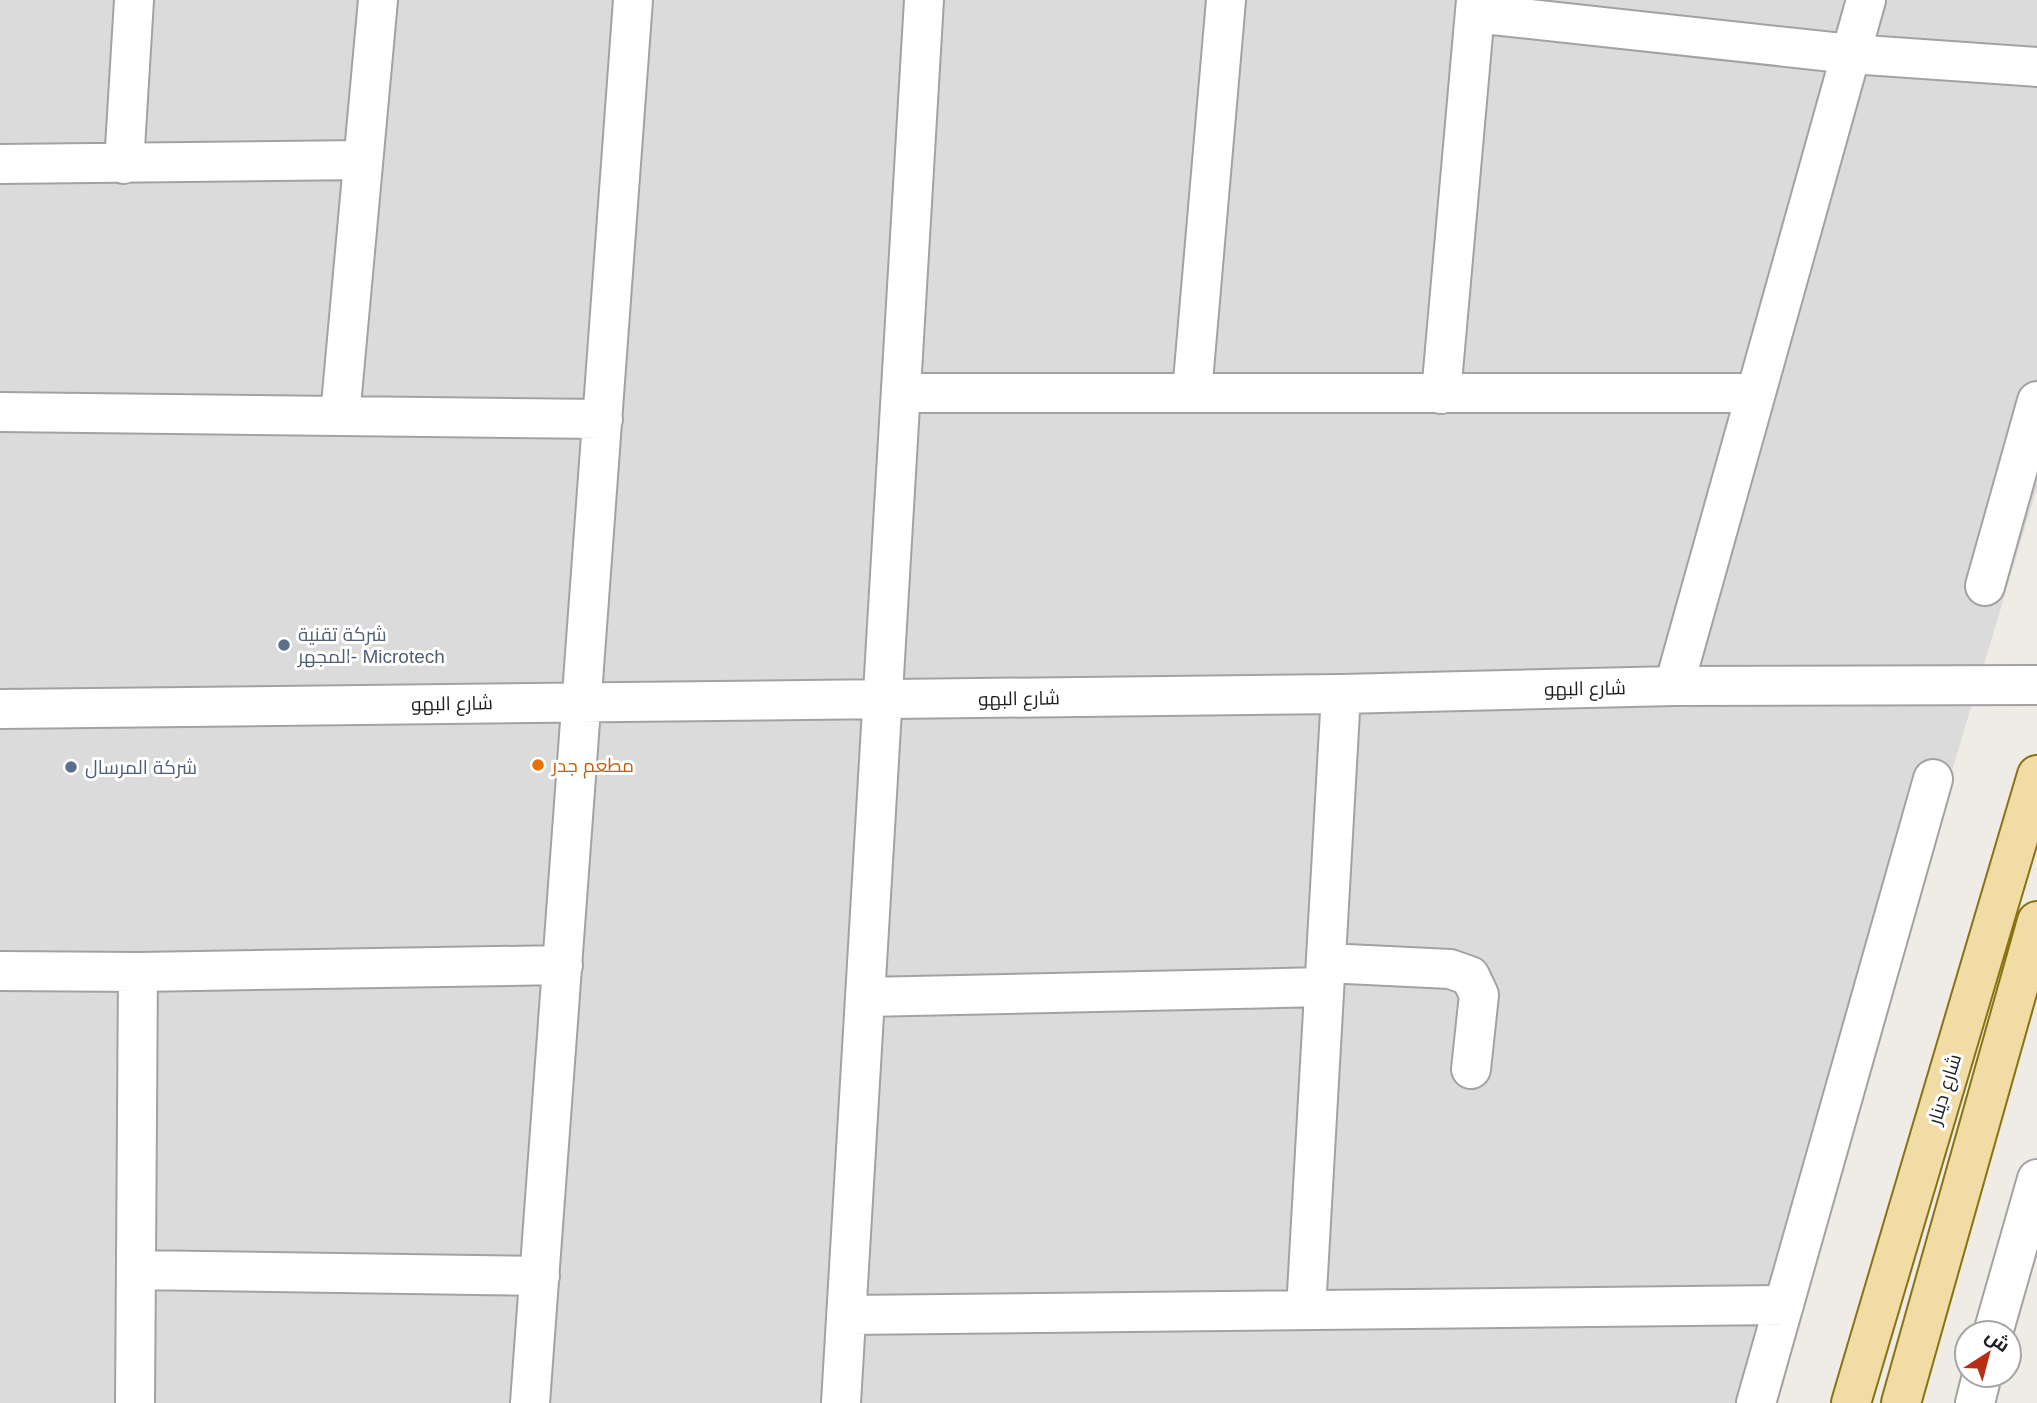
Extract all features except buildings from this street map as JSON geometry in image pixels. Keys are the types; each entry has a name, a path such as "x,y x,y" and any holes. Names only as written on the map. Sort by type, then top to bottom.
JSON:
{"main road":[{"name":"شارع دينار","path":"1851,1403 2037,775"},
{"path":"1900,1403 2037,921"}],"street":[{"path":"124,164 134,0"},
{"path":"340,416 378,0"},
{"path":"530,1403 634,0"},
{"path":"841,1403 924,0"},
{"path":"1192,393 1226,0"},
{"path":"1674,686 1866,0"},
{"path":"1441,394 1475,6 1851,54 2037,67"},
{"path":"0,164 363,160"},
{"path":"901,393 1756,393"},
{"path":"1985,586 2037,401"},
{"path":"0,412 603,419"},
{"name":"شارع البهو","path":"0,709 1341,694 1674,686 2037,685"},
{"path":"1306,1310 1341,694"},
{"path":"1756,1403 1933,779"},
{"path":"0,971 138,972 563,965"},
{"path":"865,997 1450,970 1470,976 1479,995 1471,1069"},
{"path":"135,1403 138,972"},
{"path":"2001,1319 2023,1279 2037,1179"},
{"path":"136,1270 540,1276"},
{"path":"846,1315 1784,1305"}],"shaded area":[{"path":"0,0 2037,0 2037,488 1762,1403 0,1403"}],"place":[{"name":"شركة تقنية المجهر- Microtech","path":"284,645"},
{"name":"مطعم جدر","path":"538,765"},
{"name":"شركة المرسال","path":"71,767"}]}
